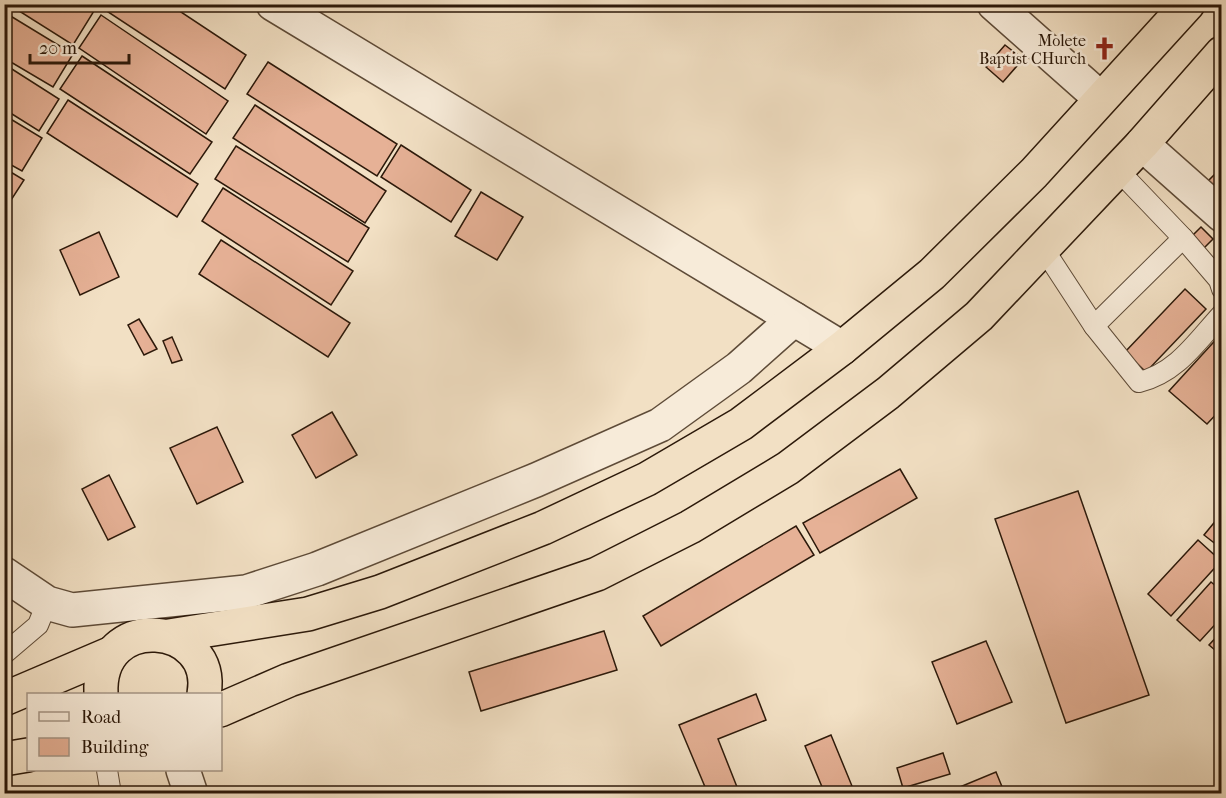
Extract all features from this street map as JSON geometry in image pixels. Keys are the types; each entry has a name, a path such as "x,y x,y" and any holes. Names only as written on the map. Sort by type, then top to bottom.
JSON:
{"highway":[{"path":"4,699 112,653 138,636 169,636 308,614 380,592 543,528 647,479 741,424 842,348 932,274 1034,173 1188,4"},
{"path":"222,709 289,680 597,574 690,526 789,468 888,393 979,316 1142,144 1221,53"},
{"path":"169,636 184,644 196,656 203,672 204,693"},
{"path":"101,693 105,666 112,653"},
{"path":"4,759 27,755"}],"street":[{"path":"273,4 842,348"},
{"path":"994,4 1100,98"},
{"path":"1142,144 1221,215"},
{"path":"4,574 47,603 72,610 246,592 317,569 536,480 660,425 740,368 794,319"},
{"path":"183,771 191,794"}],"lane":[{"path":"1117,169 1183,238 1219,280 1221,290"},
{"path":"1094,326 1183,238"},
{"path":"1043,248 1094,326 1139,382 1157,378 1173,368 1221,314"},
{"path":"4,654 38,625 47,603"},
{"path":"107,771 111,794"}],"building":[{"path":"8,4 84,4 94,11 73,45"},
{"path":"96,4 169,4 246,55 225,89"},
{"path":"4,12 73,54 53,87 4,58"},
{"path":"101,15 228,101 206,134 79,48"},
{"path":"1005,45 1023,59 1003,82 986,67"},
{"path":"82,56 212,142 190,174 60,89"},
{"path":"268,62 397,144 377,176 247,94"},
{"path":"4,64 59,99 39,131 4,109"},
{"path":"68,100 198,184 177,217 47,133"},
{"path":"255,105 386,191 365,223 233,138"},
{"path":"4,115 42,138 22,171 4,161"},
{"path":"401,145 471,190 451,222 381,177"},
{"path":"236,146 369,228 348,262 215,179"},
{"path":"1222,167 1222,199 1205,184"},
{"path":"4,168 24,180 4,211"},
{"path":"223,188 353,271 331,305 202,221"},
{"path":"481,192 523,217 497,260 455,236"},
{"path":"1201,227 1213,239 1203,249 1191,237"},
{"path":"99,232 119,277 80,295 60,250"},
{"path":"221,240 350,323 328,357 199,274"},
{"path":"1185,289 1206,309 1146,372 1125,352"},
{"path":"139,319 157,349 144,355 128,325"},
{"path":"1222,333 1222,408 1207,424 1169,391"},
{"path":"172,337 182,360 172,363 163,341"},
{"path":"332,412 357,455 316,478 292,435"},
{"path":"217,427 243,482 197,504 170,448"},
{"path":"900,469 917,498 820,553 803,523"},
{"path":"109,475 135,527 108,540 82,489"},
{"path":"1078,491 1149,695 1066,723 995,519"},
{"path":"1222,513 1222,549 1204,535"},
{"path":"796,526 814,555 661,646 643,616"},
{"path":"1198,540 1221,561 1171,616 1148,594"},
{"path":"1211,582 1222,591 1222,617 1200,641 1177,620"},
{"path":"604,631 617,670 481,711 469,672"},
{"path":"1222,631 1222,656 1209,645"},
{"path":"986,641 1012,702 957,724 932,662"},
{"path":"756,694 766,720 718,739 739,792 708,794 679,725"},
{"path":"831,735 852,786 834,794 825,794 805,746"},
{"path":"943,753 950,774 903,788 897,768"},
{"path":"996,772 1005,794 943,794"}],"place":[{"name":"Molete Baptist CHurch","path":"1104,49"}]}
